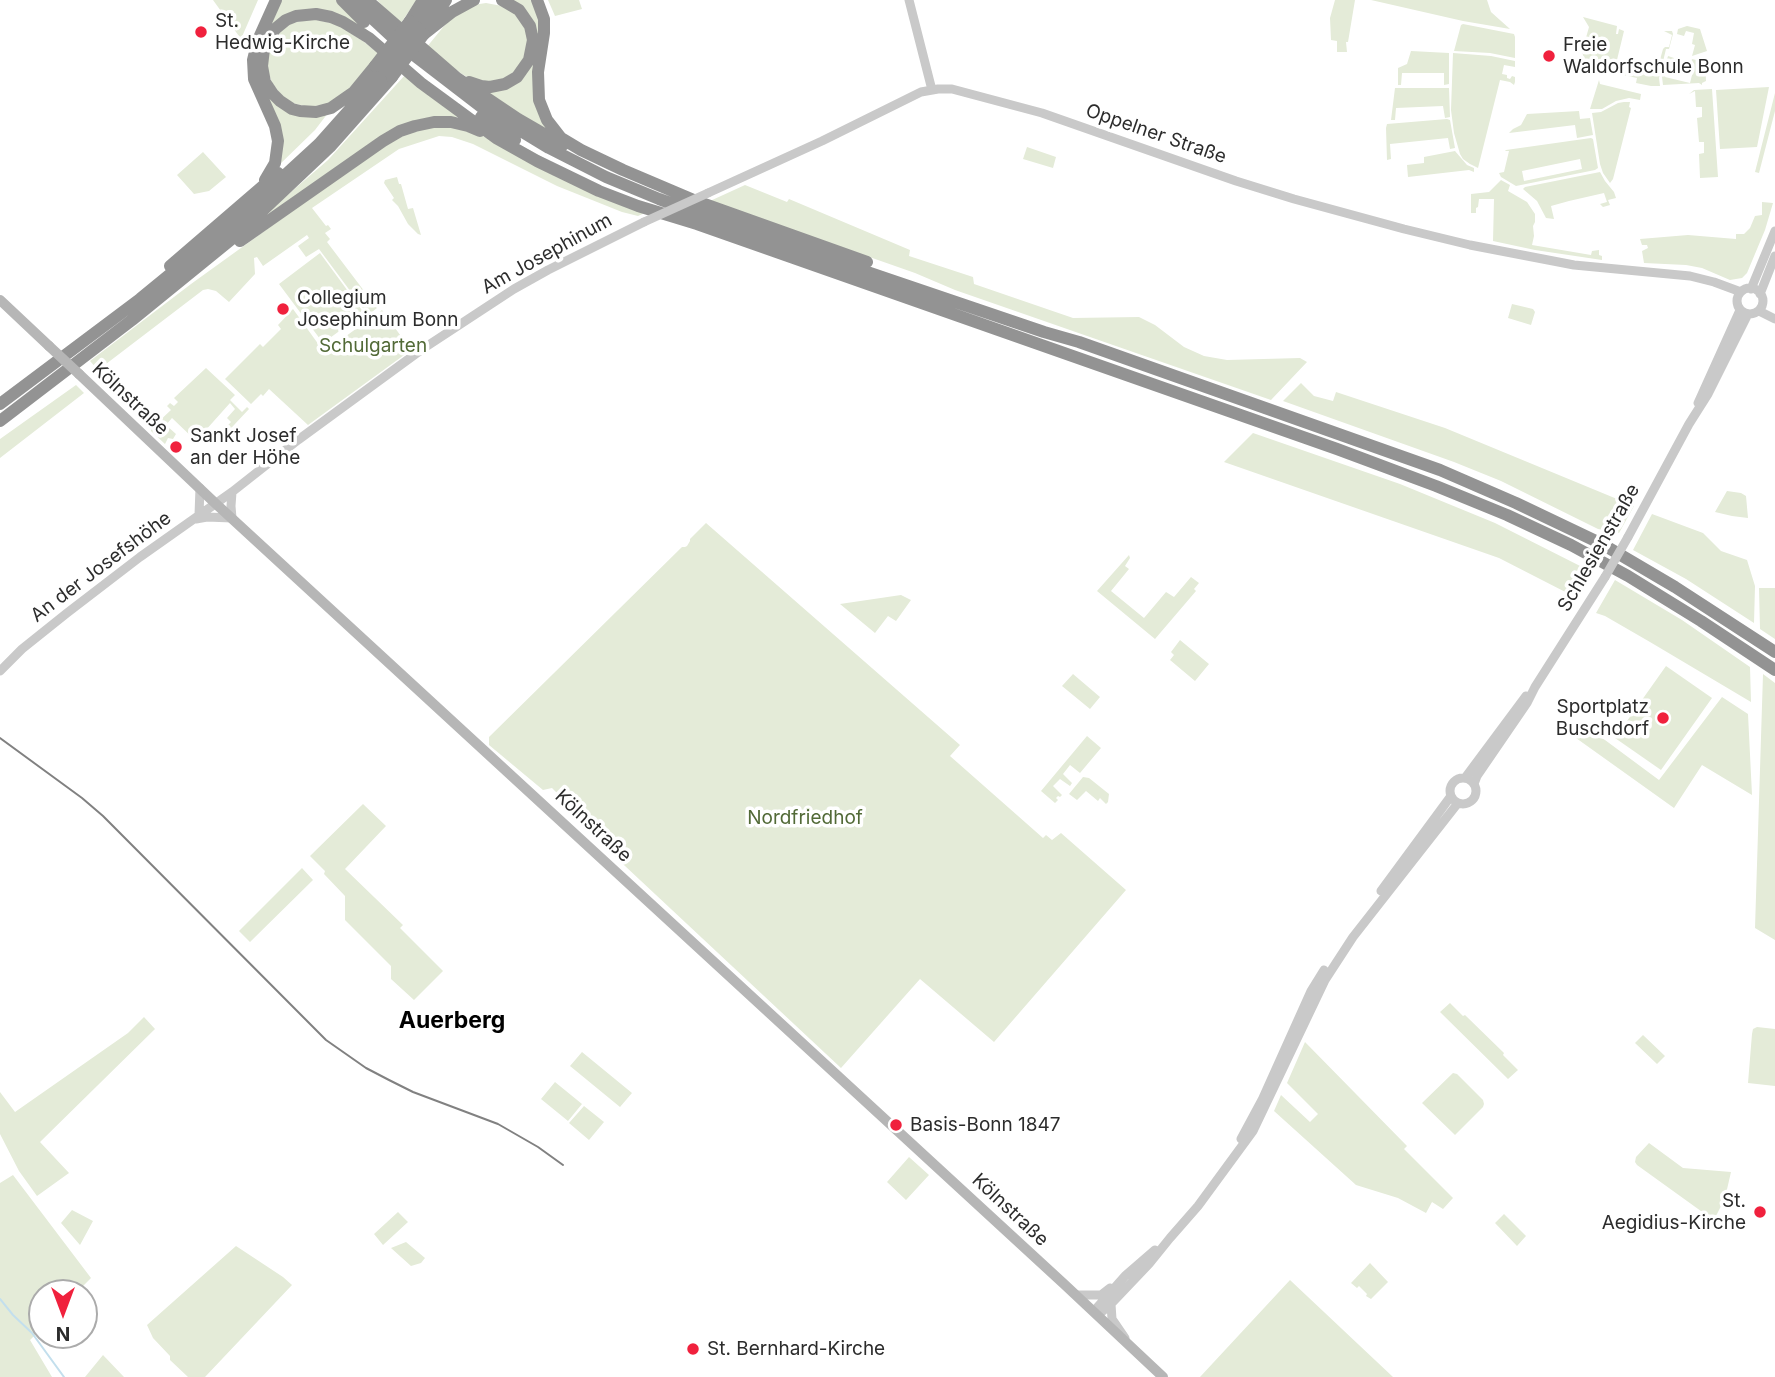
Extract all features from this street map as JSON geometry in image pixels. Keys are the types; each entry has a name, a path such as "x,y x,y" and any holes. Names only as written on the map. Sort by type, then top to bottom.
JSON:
{"highway":[{"path":"257,190 269,174 277,153 275,126 257,88 253,70 256,49 276,0"},
{"path":"342,0 400,57 516,141 554,163 697,223"},
{"path":"355,0 402,47 455,89 549,148 606,177 659,199 816,255 1080,342 1440,470 1516,503 1637,563 1775,652"},
{"path":"367,0 472,88 565,146 682,199 852,265"},
{"path":"373,0 383,13"},
{"path":"417,27 423,0"},
{"path":"0,404 188,261 258,201 324,138 384,71 435,0"},
{"path":"0,421 187,277 310,167 348,127 384,71 417,27 446,0"},
{"path":"417,27 474,0"},
{"path":"453,72 472,84 490,87 511,81 526,66 533,47 530,26 519,10 502,0"},
{"path":"537,0 544,19 538,72 539,100 555,131 569,144 696,201 1080,342"},
{"path":"384,71 331,108 316,112 292,109 280,102 265,82 262,66 264,49 275,29 286,20 303,14 324,15 343,22 369,38 421,83 496,138"},
{"path":"91,336 304,148 339,112 354,92"},
{"path":"187,277 400,131 434,122 468,126 599,191 638,206 697,223 1324,444 1460,495 1595,557 1702,621 1775,670"}],"main road":[{"name":"Kölnstraße","path":"0,299 215,503 1163,1377"}],"street":[{"path":"909,0 932,90"},
{"name":"Oppelner Straße","path":"644,222 914,96 932,90 959,90 1042,113 1304,202 1470,245 1574,265 1706,280 1752,298 1775,312"},
{"name":"Am Josephinum","path":"215,503 421,350 469,318 548,270 644,222"},
{"path":"1775,231 1752,298 1752,314 1744,312 1738,306 1752,298 1775,256"},
{"name":"Oppelner Straße","path":"1752,298 1775,319"},
{"name":"Schlesienstraße","path":"1474,784 1527,703 1628,537 1708,394 1744,312"},
{"name":"An der Josefshöhe","path":"196,518 200,488"},
{"path":"232,492 232,517"},
{"name":"An der Josefshöhe","path":"0,671 22,649 67,613 215,503"},
{"name":"An der Josefshöhe","path":"196,518 232,517"},
{"name":"Schlesienstraße","path":"1465,778 1521,701 1535,687"},
{"path":"1465,778 1474,784 1476,793 1473,799 1468,803 1455,800 1450,789 1453,783 1465,778"},
{"path":"1096,1313 1111,1304 1149,1264 1198,1206 1253,1131 1311,991 1347,937 1455,800"},
{"path":"1077,1296 1101,1295 1170,1238"},
{"path":"1096,1313 1125,1276"},
{"path":"1111,1304 1112,1319 1129,1345"}],"green space":[{"path":"213,0 258,0 241,39"},
{"path":"278,0 336,0 385,47 455,103 513,141 586,181 487,127 428,85 373,38 348,21 329,13 313,11 295,14 279,22 267,36 261,50 261,77 267,91 277,102 298,113 328,113 315,130 275,169 280,152 280,135 258,82 256,60"},
{"path":"377,0 417,0 400,24"},
{"path":"512,0 534,0 540,14 536,67 552,132 516,113 482,89 504,87 536,49"},
{"path":"548,0 579,0 582,9 555,16"},
{"path":"1335,0 1355,0 1346,42 1347,52 1337,52 1337,41 1331,40 1330,18"},
{"path":"1371,0 1487,0 1491,12 1510,29 1463,21"},
{"path":"486,3 502,6 516,14 526,29 528,42 526,55 517,70 503,79 491,82 469,78 426,48 458,13 473,5"},
{"path":"1583,17 1617,26 1616,34 1619,29 1624,31 1616,64 1656,74 1663,49 1669,47 1672,35 1664,31 1672,31 1673,34 1669,49 1666,49 1659,78 1660,86 1636,83 1637,78 1600,70 1598,74 1590,69 1582,52 1589,27"},
{"path":"312,19 336,24 379,54 352,87 328,104 309,107 292,103 283,97 272,83 267,68 269,51 281,30 292,23"},
{"path":"1463,24 1514,34 1515,58 1490,53 1454,51"},
{"path":"1687,26 1700,29 1707,51 1692,56 1694,33 1686,31 1684,36 1677,34 1678,29"},
{"path":"1411,51 1449,53 1449,84 1444,85 1444,73 1402,73 1401,85 1398,85 1398,68 1407,64"},
{"path":"1453,53 1515,61 1515,67 1504,65 1502,74 1510,79 1515,77 1515,82 1514,85 1500,80 1478,168 1463,159 1454,133 1451,110"},
{"path":"1668,56 1674,58 1672,65 1668,64 1665,77 1690,83 1693,71 1689,69 1692,59 1705,62 1706,81 1702,85 1663,85 1662,77"},
{"path":"405,75 460,117 425,119 250,231 328,160"},
{"path":"1599,80 1600,84 1641,94 1640,100 1629,98 1616,101 1602,109 1590,109"},
{"path":"1769,87 1757,147 1720,149 1716,90"},
{"path":"1395,88 1449,88 1450,117 1445,118 1443,106 1396,108 1395,120 1391,120"},
{"path":"1712,89 1718,177 1700,178 1699,154 1704,153 1704,142 1699,142 1697,118 1702,117 1702,107 1696,107 1695,91 1689,94 1694,90"},
{"path":"1775,93 1775,111 1759,173 1755,172"},
{"path":"1630,102 1631,108 1610,183 1600,164 1592,113 1601,112 1618,103"},
{"path":"1579,111 1580,119 1590,118 1593,135 1577,138 1575,125 1509,133 1521,125 1527,114"},
{"path":"1450,120 1455,148 1450,149 1448,138 1390,144 1391,159 1387,160 1387,124"},
{"path":"423,126 468,129 647,212 638,216 622,212 557,186 473,144 439,136 399,149 312,208 331,229 325,233 330,239 327,242 377,308 368,315 319,249 306,257 298,246 309,238 307,235 263,266 257,257 254,258 255,274 229,302 216,291 203,290 106,364 97,369 90,361 191,284 390,141"},
{"path":"1591,138 1598,168 1516,186 1499,173 1504,172 1509,151 1506,150","holes":["1580,159 1582,169 1524,181 1522,171"]},
{"path":"1027,147 1056,157 1053,168 1023,159"},
{"path":"1455,151 1467,165 1474,168 1474,172 1469,170 1408,177 1407,165 1424,163 1424,157"},
{"path":"203,152 226,177 209,191 194,194 177,175"},
{"path":"1600,172 1616,198 1608,200 1610,205 1603,207 1600,204 1607,202 1604,193 1569,201 1551,206 1554,219 1546,218 1537,201 1523,189 1525,187"},
{"path":"397,177 408,209 413,208 421,235 408,224 384,183 385,180"},
{"path":"1501,180 1510,185 1508,191 1527,202 1535,214 1532,245 1591,255 1592,251 1599,250 1602,260 1493,241 1494,199 1479,199 1476,213 1471,213 1471,194 1489,192"},
{"path":"745,185 787,202 789,199 910,250 909,256 973,277 974,284 1073,318 1139,317 1155,325 1184,347 1204,356 1227,360 1300,358 1307,362 1271,400 710,201"},
{"path":"1762,202 1773,203 1765,230 1747,273 1742,278 1730,280 1702,268 1686,265 1644,263 1642,251 1648,248 1647,245 1642,245 1640,239 1688,235 1736,239 1736,234 1744,234 1750,228 1755,216 1762,215"},
{"path":"320,253 364,313 323,343 279,284"},
{"path":"1512,304 1533,309 1535,312 1531,325 1508,318"},
{"name":"Schulgarten","path":"293,309 324,352 382,310 411,350 308,425 269,389 251,404 225,379 260,344 263,347 281,329 278,325"},
{"path":"206,368 235,395 230,400 242,412 247,407 249,409 220,440 217,437 231,422 227,418 235,409 230,403 196,441 172,418 166,425 176,434 173,439 168,438 165,444 151,431 151,424 153,421 156,424 171,410 167,406 170,403 174,406 178,402 174,398"},
{"path":"1301,383 1314,396 1333,401 1336,392 1445,428 1634,506 1619,533 1598,529 1501,481 1283,401"},
{"path":"76,385 84,393 0,458 0,439"},
{"path":"1253,433 1400,484 1495,523 1594,573 1579,599 1499,558 1224,462"},
{"path":"1727,491 1746,496 1748,518 1715,512"},
{"path":"1652,514 1703,533 1721,551 1747,560 1755,586 1754,623 1686,579 1633,550"},
{"name":"Nordfriedhof","path":"706,523 960,745 950,756 1043,838 1046,835 1052,840 1061,833 1126,890 994,1042 920,979 841,1068 563,808 562,798 552,788 543,790 489,745 489,737 682,547 687,546 690,539"},
{"path":"1129,555 1125,566 1129,569 1111,591 1144,618 1166,592 1174,597 1191,577 1199,583 1194,589 1196,591 1155,639 1097,591"},
{"path":"1615,580 1682,620 1750,667 1751,702 1596,613"},
{"path":"1759,588 1775,588 1775,639 1760,629"},
{"path":"901,595 911,600 896,621 888,616 875,633 840,604"},
{"path":"1180,640 1209,664 1195,681 1170,660 1174,655 1171,652"},
{"name":"Sportplatz Buschdorf","path":"1666,666 1712,698 1661,770 1615,738"},
{"path":"1073,674 1100,697 1090,709 1062,686"},
{"path":"1763,674 1775,683 1775,940 1755,928"},
{"path":"1722,697 1748,714 1752,795 1702,765 1674,808 1576,738 1583,727 1659,780"},
{"path":"1087,736 1101,748 1080,773 1070,765 1063,774 1072,783 1070,786 1060,779 1053,786 1062,795 1056,798 1058,800 1055,803 1041,791"},
{"path":"1083,777 1089,778 1109,794 1106,804 1086,791 1077,800 1069,794"},
{"path":"363,804 386,826 345,869 403,925 400,928 443,971 414,1000 391,979 391,966 345,920 345,896 310,856"},
{"path":"302,868 313,880 250,942 239,931"},
{"path":"1450,1003 1504,1053 1518,1070 1508,1079 1440,1012"},
{"path":"144,1017 155,1029 40,1142 69,1173 37,1196 19,1171 0,1134 0,1092 15,1112 128,1033"},
{"path":"1757,1027 1775,1029 1775,1086 1748,1083 1752,1034"},
{"path":"1643,1035 1665,1056 1657,1064 1635,1043"},
{"path":"1305,1042 1407,1146 1404,1149 1453,1198 1443,1209 1432,1202 1426,1213 1398,1198 1356,1185 1274,1111 1281,1095 1310,1122 1318,1114 1287,1083"},
{"path":"582,1052 632,1093 620,1107 570,1066"},
{"path":"1453,1073 1483,1100 1484,1104 1455,1135 1422,1103"},
{"path":"555,1082 582,1104 568,1121 541,1099"},
{"path":"584,1106 604,1122 589,1140 569,1123"},
{"path":"1649,1143 1683,1168 1731,1172 1725,1198 1715,1218 1712,1219 1637,1165 1636,1157"},
{"path":"909,1157 929,1175 906,1200 887,1182"},
{"path":"13,1175 91,1278 28,1279 28,1349 35,1349 52,1377 0,1377 0,1183"},
{"path":"72,1210 93,1221 80,1245 61,1223"},
{"path":"398,1212 408,1222 383,1245 374,1234"},
{"path":"1504,1214 1526,1236 1517,1246 1495,1223"},
{"path":"406,1242 425,1258 421,1263 411,1266 391,1248"},
{"path":"236,1246 292,1285 205,1377 188,1377 170,1360 170,1356 153,1338 147,1325"},
{"path":"1370,1263 1388,1282 1371,1299 1359,1286 1357,1288 1351,1283"},
{"path":"1290,1280 1393,1377 1200,1377"},
{"path":"103,1355 124,1377 85,1377"}],"waterway":[{"path":"0,1299 32,1333 64,1377"}],"tram line":[{"path":"0,738 103,816 326,1040 366,1068 413,1092 498,1124 563,1165"}],"place":[{"name":"St. Hedwig-Kirche","path":"201,32"},
{"name":"Freie Waldorfschule Bonn","path":"1549,56"},
{"name":"Collegium Josephinum Bonn","path":"283,309"},
{"name":"Sankt Josef an der Höhe","path":"176,447"},
{"name":"Sportplatz Buschdorf","path":"1663,718"},
{"name":"Basis-Bonn 1847","path":"896,1125"},
{"name":"St. Aegidius-Kirche","path":"1760,1212"},
{"name":"St. Bernhard-Kirche","path":"693,1349"}],"district":[{"name":"Auerberg","path":"452,1021"}]}
